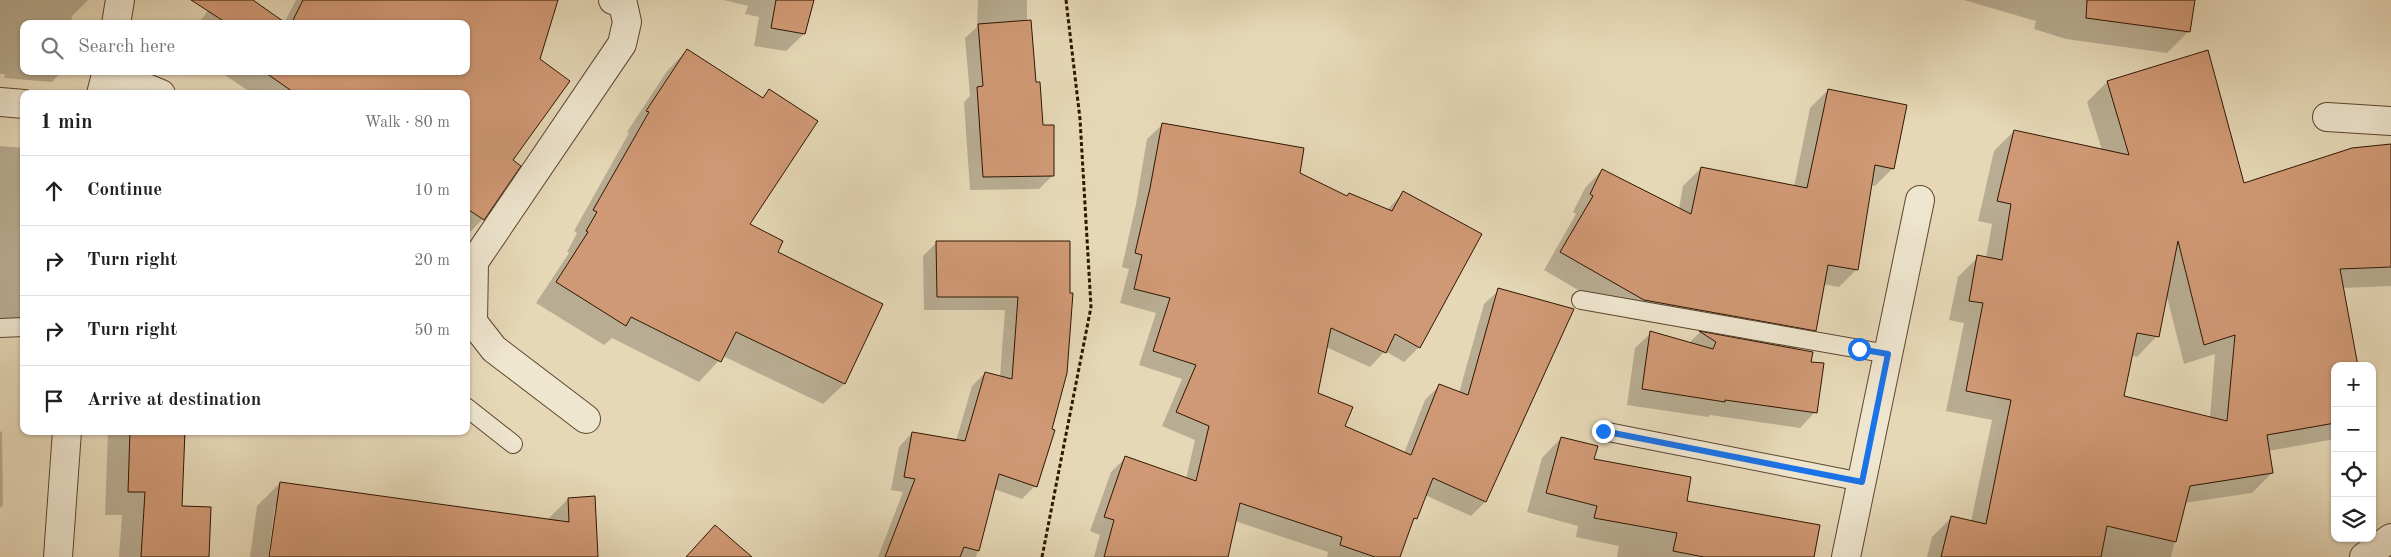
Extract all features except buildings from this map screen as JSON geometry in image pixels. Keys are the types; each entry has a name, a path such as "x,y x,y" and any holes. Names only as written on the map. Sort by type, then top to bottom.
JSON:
{"street":[{"path":"117,20 120,0"},
{"path":"586,419 494,349 473,322 470,260 622,44 627,22 623,4 613,0"},
{"path":"105,79 145,90"},
{"path":"0,102 20,104"},
{"path":"2327,117 2391,121"},
{"path":"1846,557 1920,200"},
{"path":"58,557 67,435"},
{"path":"2364,557 2391,538"}],"lane":[{"path":"1581,300 1888,354"},
{"path":"0,328 20,327"},
{"path":"470,410 513,444"},
{"path":"1603,431 1862,482"}],"path":[{"path":"1042,557 1091,307 1080,119 1066,0"}],"route":[{"path":"1603,431 1862,482 1888,354 1859,349"}]}
